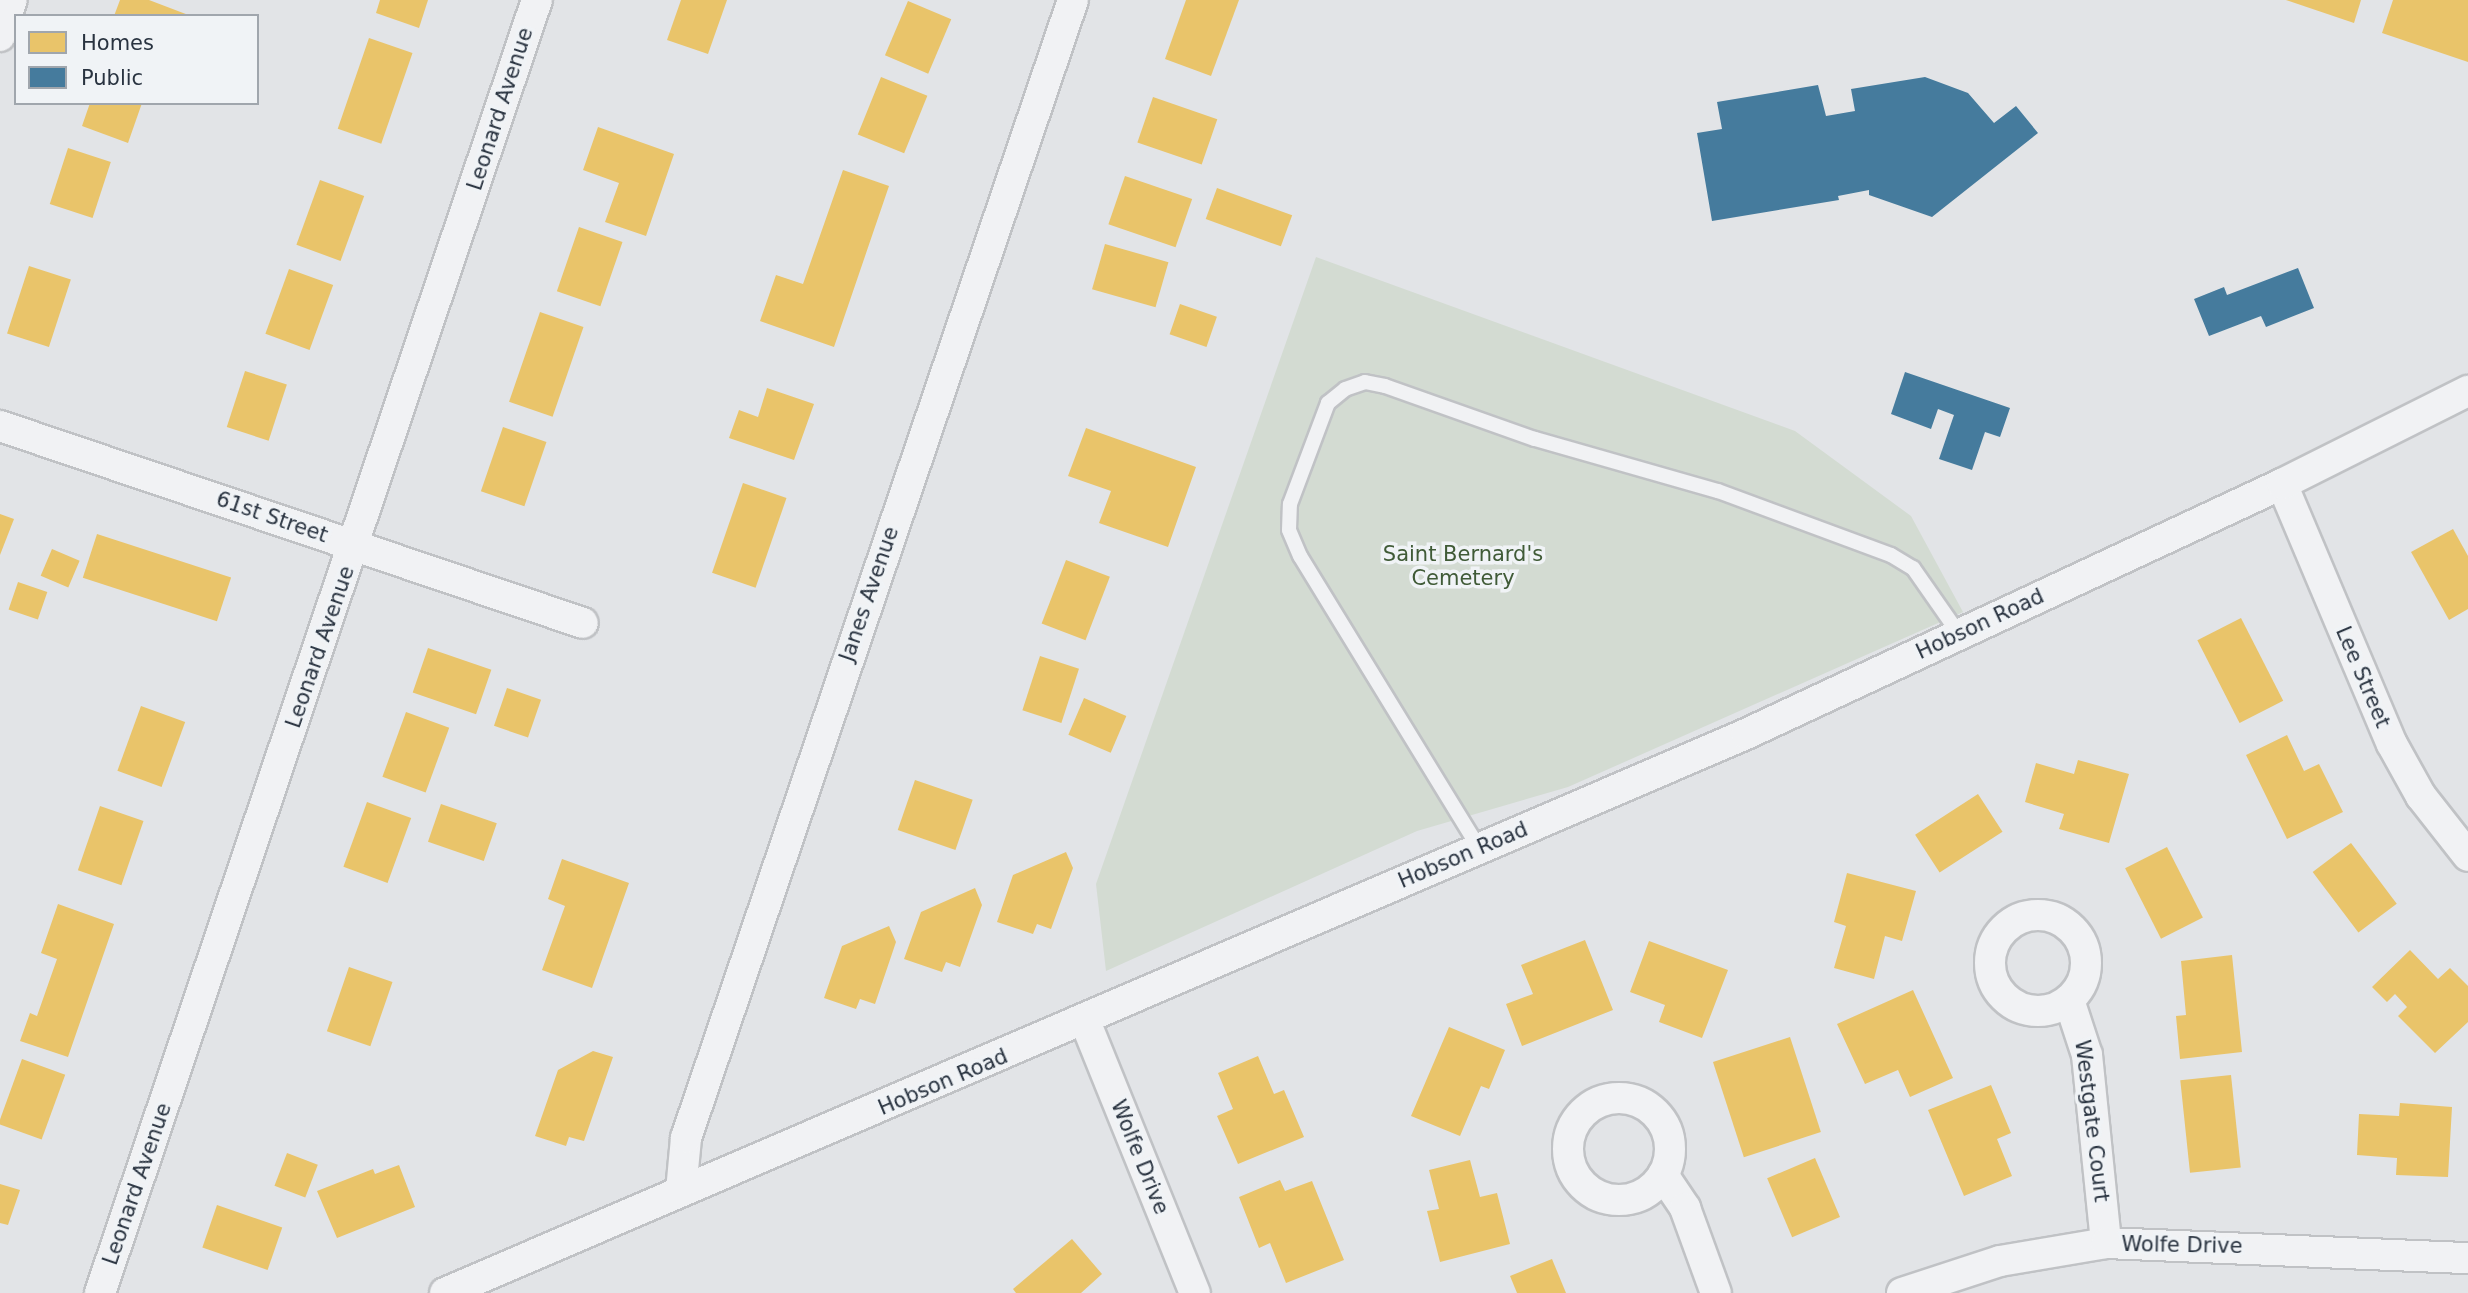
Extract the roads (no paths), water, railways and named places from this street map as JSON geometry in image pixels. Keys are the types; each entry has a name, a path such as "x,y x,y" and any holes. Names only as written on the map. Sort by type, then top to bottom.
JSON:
{"street":[{"path":"0,36 12,0"},
{"name":"Leonard Avenue","path":"100,1293 537,0"},
{"name":"Janes Avenue","path":"681,1191 686,1138 1073,0"},
{"name":"Hobson Road","path":"445,1293 1085,1021 1746,734 2282,484 2468,391"},
{"name":"61st Street","path":"0,426 583,623"},
{"name":"Lee Street","path":"2282,484 2392,744 2421,796 2468,856"},
{"name":"Westgate Court","path":"2069,1000 2087,1055 2106,1243"},
{"name":"Wolfe Drive","path":"1085,1021 1195,1293"},
{"path":"1663,1175 1685,1208 1716,1293"},
{"name":"Wolfe Drive","path":"1902,1293 2000,1261 2106,1243 2468,1258"}],"lane":[{"path":"1479,848 1289,530 1290,504 1328,403 1345,389 1365,382 1385,386 1535,439 1718,491 1891,555 1913,568 1959,635"}],"park label":[{"name":"Saint Bernard's Cemetery","path":"1463,566"}]}
